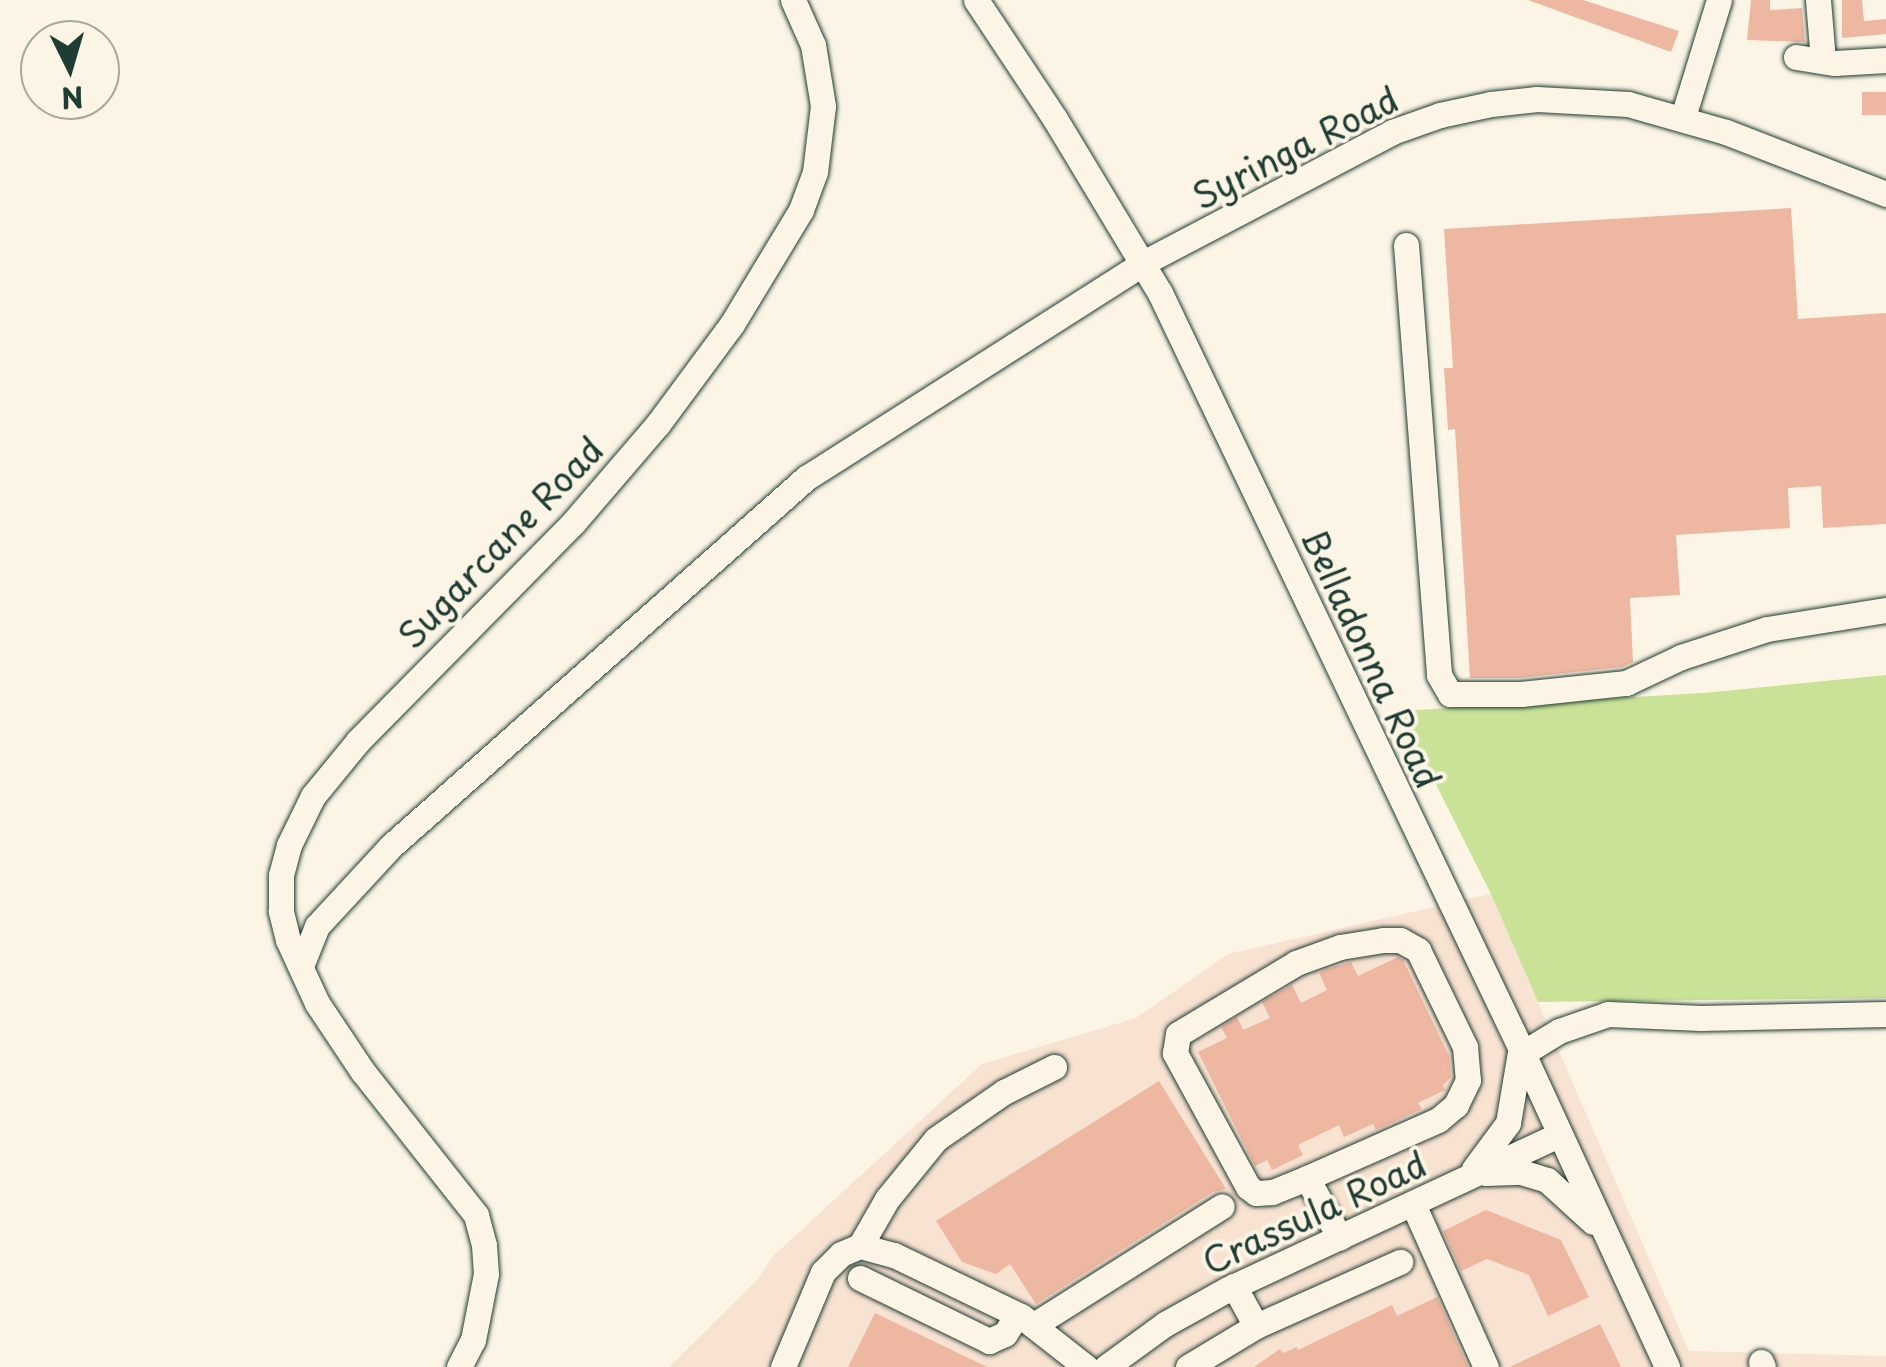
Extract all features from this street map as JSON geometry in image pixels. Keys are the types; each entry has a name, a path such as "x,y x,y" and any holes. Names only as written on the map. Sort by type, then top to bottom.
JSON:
{"street":[{"name":"Sugarcane Road","path":"458,1367 482,1308 484,1245 476,1216 395,1115 317,1004 288,940 281,911 282,876 289,845 312,796 358,741 573,523 658,424 732,324 800,210 815,172 823,106 814,45 792,0"},
{"name":"Belladonna Road","path":"976,0 1143,263 1522,1050 1667,1367"},
{"path":"1683,117 1718,0"},
{"path":"1818,0 1823,62"},
{"path":"1796,57 1823,62 1886,60"},
{"name":"Syringa Road","path":"301,966 318,926 392,846 806,478 1143,263 1392,132 1440,114 1537,99 1628,104 1683,117 1886,194"},
{"path":"1406,245 1440,674 1450,694 1521,694 1626,683 1681,657 1767,630 1886,610"},
{"path":"1383,940 1410,942 1426,964 1465,1047 1468,1080 1452,1111 1438,1120 1306,1178 1264,1194 1248,1187 1176,1053 1176,1040 1183,1029 1296,963 1340,948 1383,940"},
{"path":"1464,1180 1489,1155 1508,1123 1522,1050 1559,1031 1608,1014 1886,1014"},
{"path":"860,1246 886,1199 936,1138 1004,1092 1054,1067"},
{"name":"Crassula Road","path":"1106,1367 1165,1324 1234,1286 1560,1134"},
{"path":"1464,1180 1521,1172 1548,1180 1568,1195 1612,1242"},
{"path":"1306,1178 1340,1238"},
{"path":"1413,1204 1486,1367"},
{"path":"860,1278 989,1341 1222,1206"},
{"path":"784,1367 823,1272 841,1254 860,1246 894,1255 1026,1320 1086,1367"},
{"path":"1188,1367 1256,1326 1400,1262"},
{"path":"1234,1286 1256,1326"}],"shaded area":[{"path":"1491,894 1689,1351 1886,1356 1886,1367 669,1367 758,1279 773,1256 982,1064 1136,1018 1228,954"}],"green space":[{"path":"1886,675 1886,998 1538,1002 1491,894 1399,711 1703,693"}],"building":[{"path":"1528,0 1583,0 1679,31 1671,52"},
{"path":"1751,0 1770,0 1770,10 1802,8 1805,42 1747,40"},
{"path":"1842,0 1862,0 1864,21 1886,19 1886,34 1842,38"},
{"path":"1862,92 1886,92 1886,115 1862,115"},
{"path":"1791,208 1798,319 1886,313 1886,524 1823,528 1821,486 1788,488 1790,528 1676,535 1680,595 1630,598 1633,662 1622,667 1520,678 1470,678 1455,429 1448,430 1444,368 1453,368 1444,229"},
{"path":"1398,957 1403,960 1449,1056 1451,1077 1443,1085 1445,1090 1418,1103 1422,1109 1376,1130 1373,1124 1344,1137 1339,1125 1298,1145 1303,1155 1272,1170 1267,1160 1255,1166 1198,1052 1227,1038 1221,1027 1237,1017 1243,1030 1270,1018 1262,1002 1292,985 1301,1003 1327,990 1319,973 1327,969 1351,962 1358,976"},
{"path":"1159,1081 1226,1189 1213,1192 1036,1304 1010,1264 996,1274 962,1262 936,1221"},
{"path":"1486,1210 1561,1240 1589,1297 1548,1316 1529,1275 1487,1259 1461,1271 1443,1231"},
{"path":"1437,1297 1468,1367 1254,1367 1280,1349 1283,1353 1297,1347 1298,1350 1392,1305 1397,1316"},
{"path":"875,1313 987,1367 848,1367"},
{"path":"1600,1324 1621,1367 1510,1367"}]}
